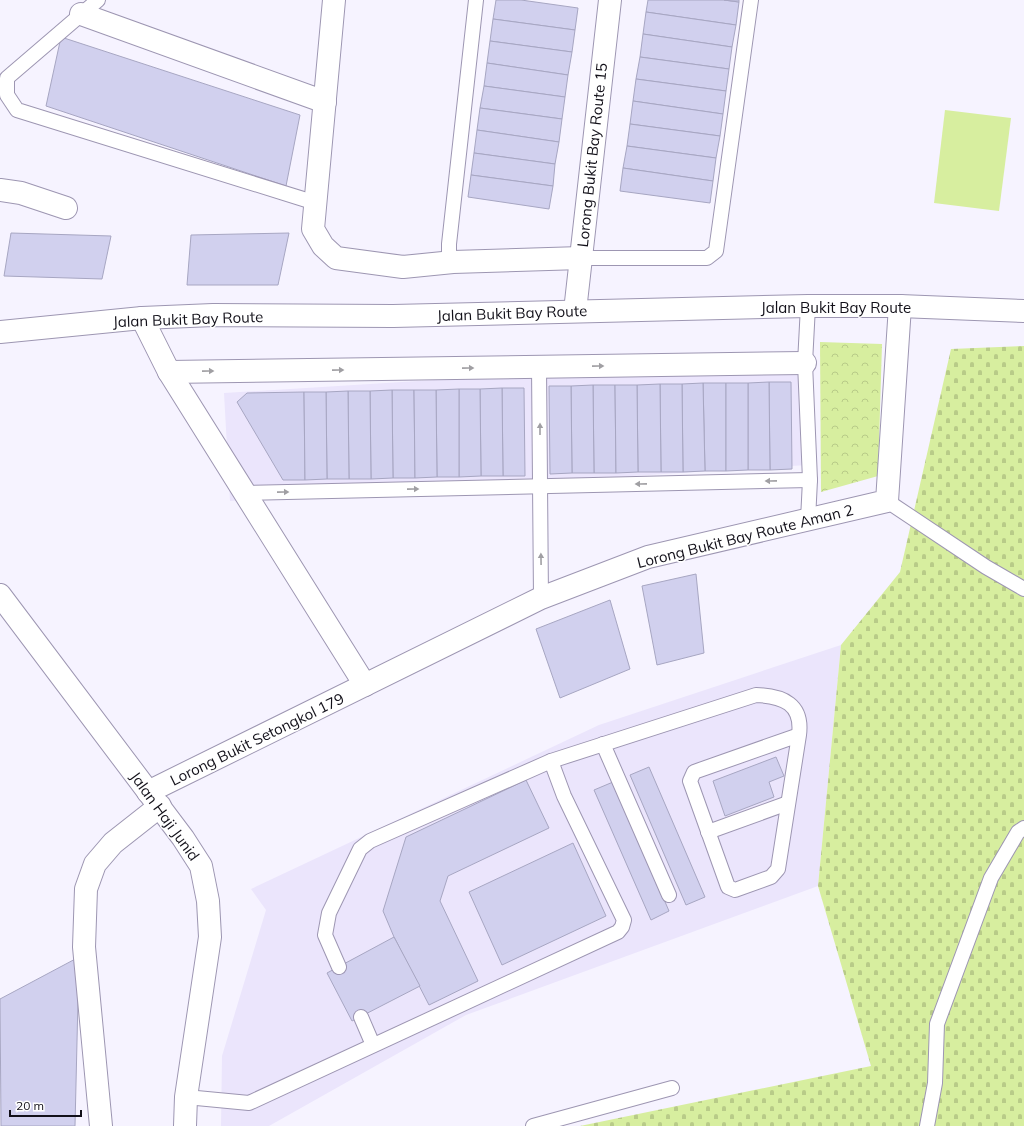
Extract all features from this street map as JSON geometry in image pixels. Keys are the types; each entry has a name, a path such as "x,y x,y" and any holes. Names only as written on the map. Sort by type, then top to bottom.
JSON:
{"street":[{"path":"334,0 313,229 323,246 336,258 403,267 449,262 580,258"},
{"name":"Lorong Bukit Bay Route 15","path":"575,311 610,0"},
{"path":"80,14 325,102"},
{"path":"0,190 21,193 66,208"},
{"name":"Jalan Bukit Bay Route","path":"0,332 142,318 213,315 393,316 808,306 900,306 1024,311"},
{"path":"887,501 900,306"},
{"path":"142,318 169,372 365,685"},
{"path":"169,372 805,363"},
{"name":"Lorong Bukit Bay Route Aman 2","path":"365,685 542,598 648,557 887,501"},
{"name":"Jalan Haji Junid","path":"1,597 183,838 201,866 208,901 210,938 186,1097 185,1126"},
{"name":"Lorong Bukit Setongkol 179","path":"101,1126 84,948 86,889 95,864 113,842 154,799 365,685"}],"lane":[{"path":"98,0 7,78 7,95 17,110 316,204"},
{"path":"449,262 449,244 476,0"},
{"path":"580,258 707,258 716,251 751,0"},
{"path":"808,306 805,363 810,480 808,520"},
{"path":"539,367 542,598"},
{"path":"244,493 810,480"},
{"path":"887,501 986,567 1024,589"},
{"path":"339,966 325,936 329,913 360,849 370,841 551,761 756,695 772,695 786,701 795,709 800,722 799,735 778,869 771,877 735,890 728,887 690,781 694,772 799,735"},
{"path":"603,744 669,895"},
{"path":"186,1097 249,1103 618,932 622,927 624,920 564,796 551,761"},
{"path":"708,832 788,804"},
{"path":"927,1126 935,1083 937,1024 968,936 991,878 1018,832 1024,828"},
{"path":"361,1017 373,1045"},
{"path":"533,1126 672,1088"}],"shaded area":[{"path":"803,357 808,465 230,501 224,393"},
{"path":"841,645 818,886 466,1015 269,1126 221,1126 222,1056 266,910 251,889 599,725"}],"green space":[{"path":"945,110 1011,118 999,211 934,203"},
{"path":"820,342 882,344 878,476 821,492"},
{"path":"1024,346 1024,1126 580,1126 871,1066 818,886 841,645 900,572 951,349"}],"building":[{"path":"496,0 521,0 578,8 575,30 493,19"},
{"path":"648,0 724,0 739,2 736,25 646,12"},
{"path":"724,0 739,0 739,2"},
{"path":"646,12 736,25 732,47 643,34"},
{"path":"493,19 575,30 572,52 490,41"},
{"path":"643,34 732,47 729,69 640,57"},
{"path":"61,37 300,115 286,186 46,106"},
{"path":"490,41 572,52 568,75 487,63"},
{"path":"640,57 729,69 726,91 636,79"},
{"path":"487,63 568,75 565,97 484,86"},
{"path":"636,79 726,91 723,114 633,101"},
{"path":"484,86 565,97 562,119 480,108"},
{"path":"633,101 723,114 720,136 630,124"},
{"path":"480,108 562,119 559,142 477,130"},
{"path":"630,124 720,136 716,158 627,146"},
{"path":"477,130 559,142 555,164 474,153"},
{"path":"627,146 716,158 713,181 623,168"},
{"path":"474,153 555,164 553,186 471,175"},
{"path":"623,168 713,181 710,203 620,191"},
{"path":"471,175 553,186 549,209 468,197"},
{"path":"11,233 111,236 102,279 4,276"},
{"path":"289,233 278,285 187,285 191,235"},
{"path":"769,382 791,382 792,469 770,470"},
{"path":"769,382 770,470 748,470 748,383"},
{"path":"703,383 726,383 726,471 705,471"},
{"path":"703,383 705,471 683,472 682,384"},
{"path":"726,383 748,383 748,470 726,471"},
{"path":"660,384 682,384 683,472 661,472"},
{"path":"660,384 661,472 638,472 637,385"},
{"path":"593,385 615,385 616,473 594,473"},
{"path":"593,385 594,473 572,473 571,386"},
{"path":"615,385 637,385 638,472 616,473"},
{"path":"549,386 571,386 572,473 550,474"},
{"path":"502,388 524,388 525,476 503,476"},
{"path":"502,388 503,476 481,476 480,389"},
{"path":"459,389 480,389 481,476 459,477"},
{"path":"459,389 459,477 437,477 436,390"},
{"path":"392,390 414,390 415,478 393,478"},
{"path":"392,390 393,478 371,479 370,391"},
{"path":"414,390 436,390 437,477 415,478"},
{"path":"348,391 370,391 371,479 349,479"},
{"path":"348,391 349,479 327,479 326,392"},
{"path":"304,392 305,480 283,480 237,402 247,393"},
{"path":"304,392 326,392 327,479 305,480"},
{"path":"696,574 704,653 657,665 642,586"},
{"path":"610,600 630,669 560,698 536,629"},
{"path":"776,757 784,776 769,782 774,797 725,816 713,781"},
{"path":"649,767 705,897 686,905 630,775"},
{"path":"526,780 549,828 448,876 440,901 478,981 429,1005 394,937 383,911 406,837"},
{"path":"613,782 669,911 651,920 594,790"},
{"path":"573,843 606,916 502,965 469,892"},
{"path":"394,937 420,986 352,1021 327,973"},
{"path":"79,957 75,1126 1,1126 0,999"}]}
